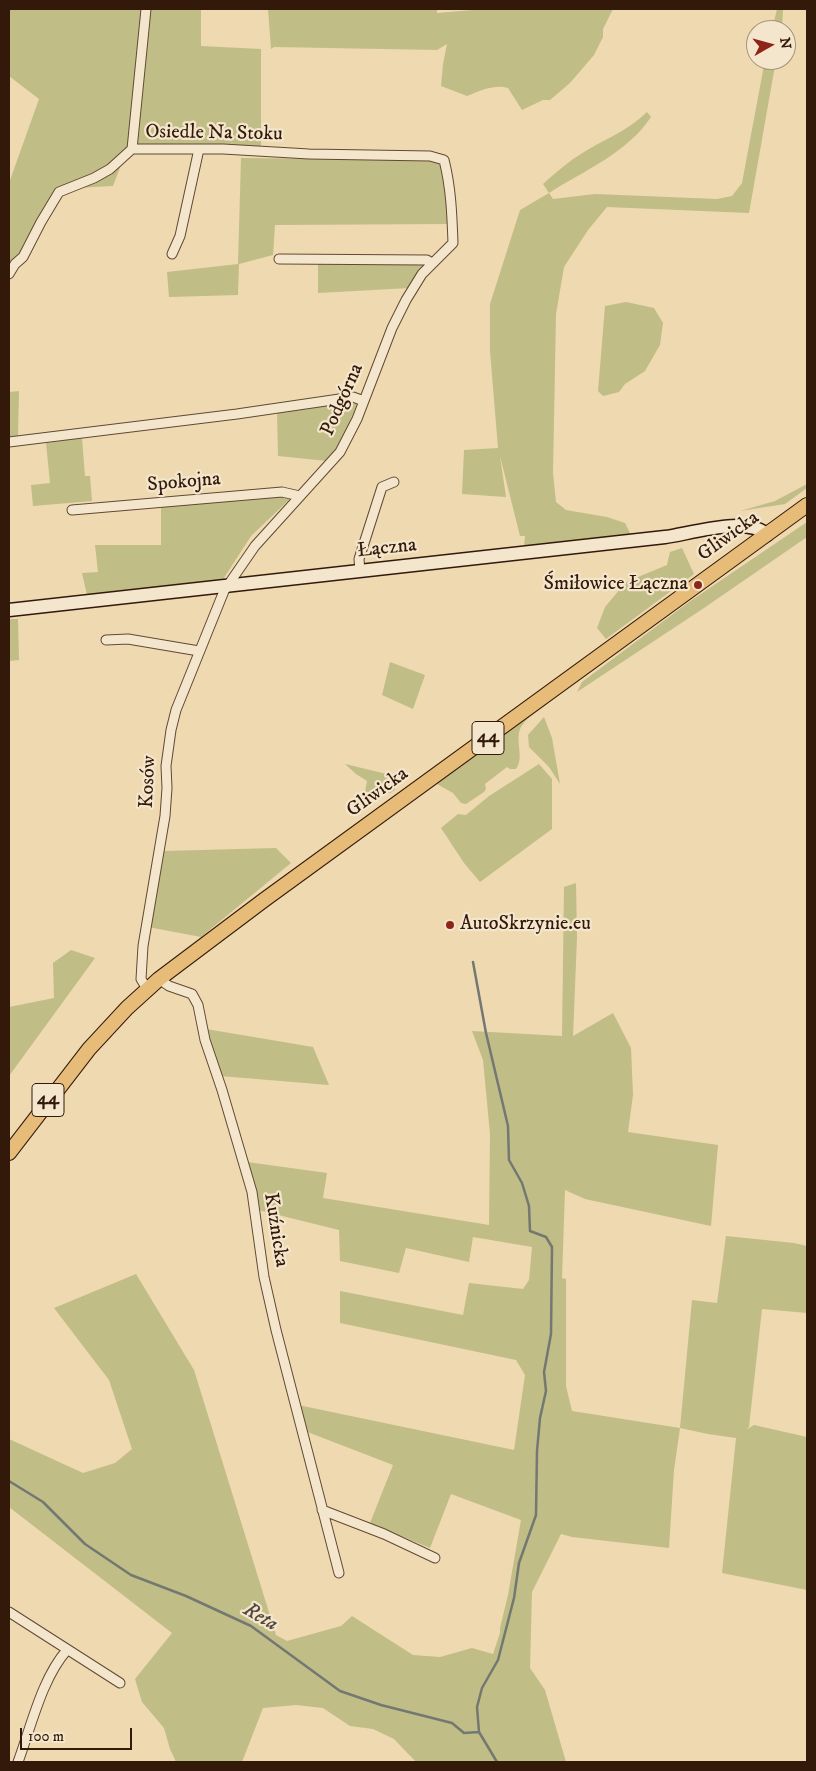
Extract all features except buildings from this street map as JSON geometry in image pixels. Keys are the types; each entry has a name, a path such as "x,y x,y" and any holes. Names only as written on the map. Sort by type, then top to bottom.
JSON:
{"main road":[{"name":"Gliwicka","path":"9,1153 79,1060 112,1024 159,979 264,900 807,505"}],"street":[{"path":"132,149 146,9"},
{"name":"Osiedle Na Stoku","path":"9,273 23,257 40,222 59,192 94,178 110,168 132,149 430,156 444,160"},
{"path":"172,254 180,236 199,150"},
{"name":"Podgórna","path":"228,585 255,546 340,452 358,420 392,328 422,274 453,243 450,189 444,160"},
{"path":"279,259 427,260 432,263"},
{"path":"9,442 237,414 353,397 364,401"},
{"path":"360,571 359,559 382,487 394,482"},
{"name":"Spokojna","path":"72,510 282,492 300,496"},
{"name":"Łączna","path":"9,610 665,537 732,526 756,528 767,535"},
{"name":"Kosów","path":"147,989 143,984 140,974 147,917 165,816 166,766 171,730 176,710 228,585"},
{"path":"106,640 128,638 199,652"},
{"name":"Kuźnicka","path":"159,979 169,986 192,994 198,1005 205,1040 252,1192 263,1268 276,1330 339,1573"},
{"path":"322,1510 384,1534 435,1558"},
{"path":"9,1612 120,1683"},
{"path":"18,1762 48,1679 56,1662 67,1650"}],"shaded area":[{"path":"9,9 201,9 201,46 261,49 261,148 136,145 148,29 140,27 131,112 131,139 113,186 57,189 33,244 9,269 9,183 39,99 9,76"},
{"path":"268,9 437,9 437,13 485,9 613,9 603,29 603,37 594,55 570,83 550,100 543,100 522,110 508,88 492,87 467,96 441,86 447,44 437,50 274,47 271,49"},
{"path":"777,9 783,9 782,20 774,20"},
{"path":"763,70 774,70 749,213 607,207 588,230 564,267 556,314 553,473 556,502 566,510 607,517 625,523 631,535 524,547 525,536 520,536 500,456 506,497 462,494 464,450 498,448 490,351 490,304 520,210 549,193 553,199 595,194 717,199 732,196 742,183"},
{"path":"647,112 651,117 641,130 618,151 549,193 543,184 568,163 625,129"},
{"path":"241,158 436,160 443,166 450,224 275,225 273,255 239,264 238,295 169,297 167,272 238,264"},
{"path":"318,264 426,265 410,288 318,293"},
{"path":"626,302 654,308 663,323 660,345 645,371 625,384 619,392 603,396 598,391 605,306"},
{"path":"19,391 18,436 9,437 9,392"},
{"path":"348,401 357,404 337,453 327,461 278,456 277,412"},
{"path":"82,438 85,476 90,476 92,501 33,506 31,485 50,483 46,443"},
{"path":"807,484 807,488 785,504 740,511 775,501"},
{"path":"281,496 290,499 251,536 222,581 87,595 82,573 98,572 95,545 161,545 161,506"},
{"path":"807,522 807,537 577,692 582,682 689,602"},
{"path":"682,548 694,574 606,639 597,628 605,607 626,582 667,565 670,552"},
{"path":"9,619 18,619 19,660 9,661"},
{"path":"390,662 425,675 413,709 382,695"},
{"path":"547,702 521,727 519,732 520,759 516,769 507,767 485,784 486,789 484,792 466,804 461,803 453,793 437,784 437,782"},
{"path":"544,717 552,738 560,784 549,767 529,747 528,735"},
{"path":"345,764 391,775 395,790 390,793 365,792 367,781"},
{"path":"539,764 552,779 552,829 480,882 464,863 441,828 458,814 466,815 489,796"},
{"path":"276,848 291,863 201,937 148,927 157,856 164,851"},
{"path":"576,883 577,938 573,1036 613,1013 631,1048 633,1095 628,1132 718,1145 711,1226 585,1199 565,1190 562,1278 566,1279 566,1386 572,1411 680,1428 674,1470 669,1548 572,1537 561,1534 532,1592 530,1668 545,1690 566,1762 416,1762 394,1739 373,1729 350,1726 323,1708 296,1705 263,1708 242,1762 176,1762 164,1728 142,1702 135,1679 172,1633 9,1507 9,1439 83,1473 115,1463 132,1449 109,1380 54,1308 136,1274 194,1370 276,1635 287,1641 341,1626 352,1616 413,1655 440,1657 472,1648 493,1654 500,1633 508,1595 521,1520 451,1494 430,1548 370,1523 393,1465 305,1431 298,1405 514,1450 525,1375 516,1360 340,1323 340,1291 463,1315 469,1283 523,1289 529,1280 532,1247 473,1237 469,1262 406,1248 399,1273 340,1261 339,1230 258,1210 247,1162 327,1173 323,1198 489,1225 490,1134 483,1060 472,1031 562,1036 564,887"},
{"path":"71,950 95,958 9,1076 9,1007 54,998 53,963"},
{"path":"206,1029 313,1047 329,1085 220,1076"},
{"path":"726,1236 807,1246 807,1313 762,1309 749,1427 746,1430 754,1425 807,1437 807,1590 722,1573 736,1438 680,1428 692,1300 717,1303"}],"waterway":[{"path":"473,962 486,1033 508,1126 509,1160 522,1183 529,1206 530,1231 546,1237 552,1247 551,1334 544,1372 546,1391 540,1418 537,1451 536,1515 519,1563 514,1598 498,1660 482,1688 477,1707 479,1732 497,1762"},
{"name":"Reta","path":"9,1481 43,1502 85,1544 131,1575 186,1596 251,1626 340,1691 381,1705 452,1723 464,1733 479,1732"}],"place":[{"name":"Śmiłowice Łączna","path":"698,585"},
{"name":"AutoSkrzynie.eu","path":"450,925"}]}
